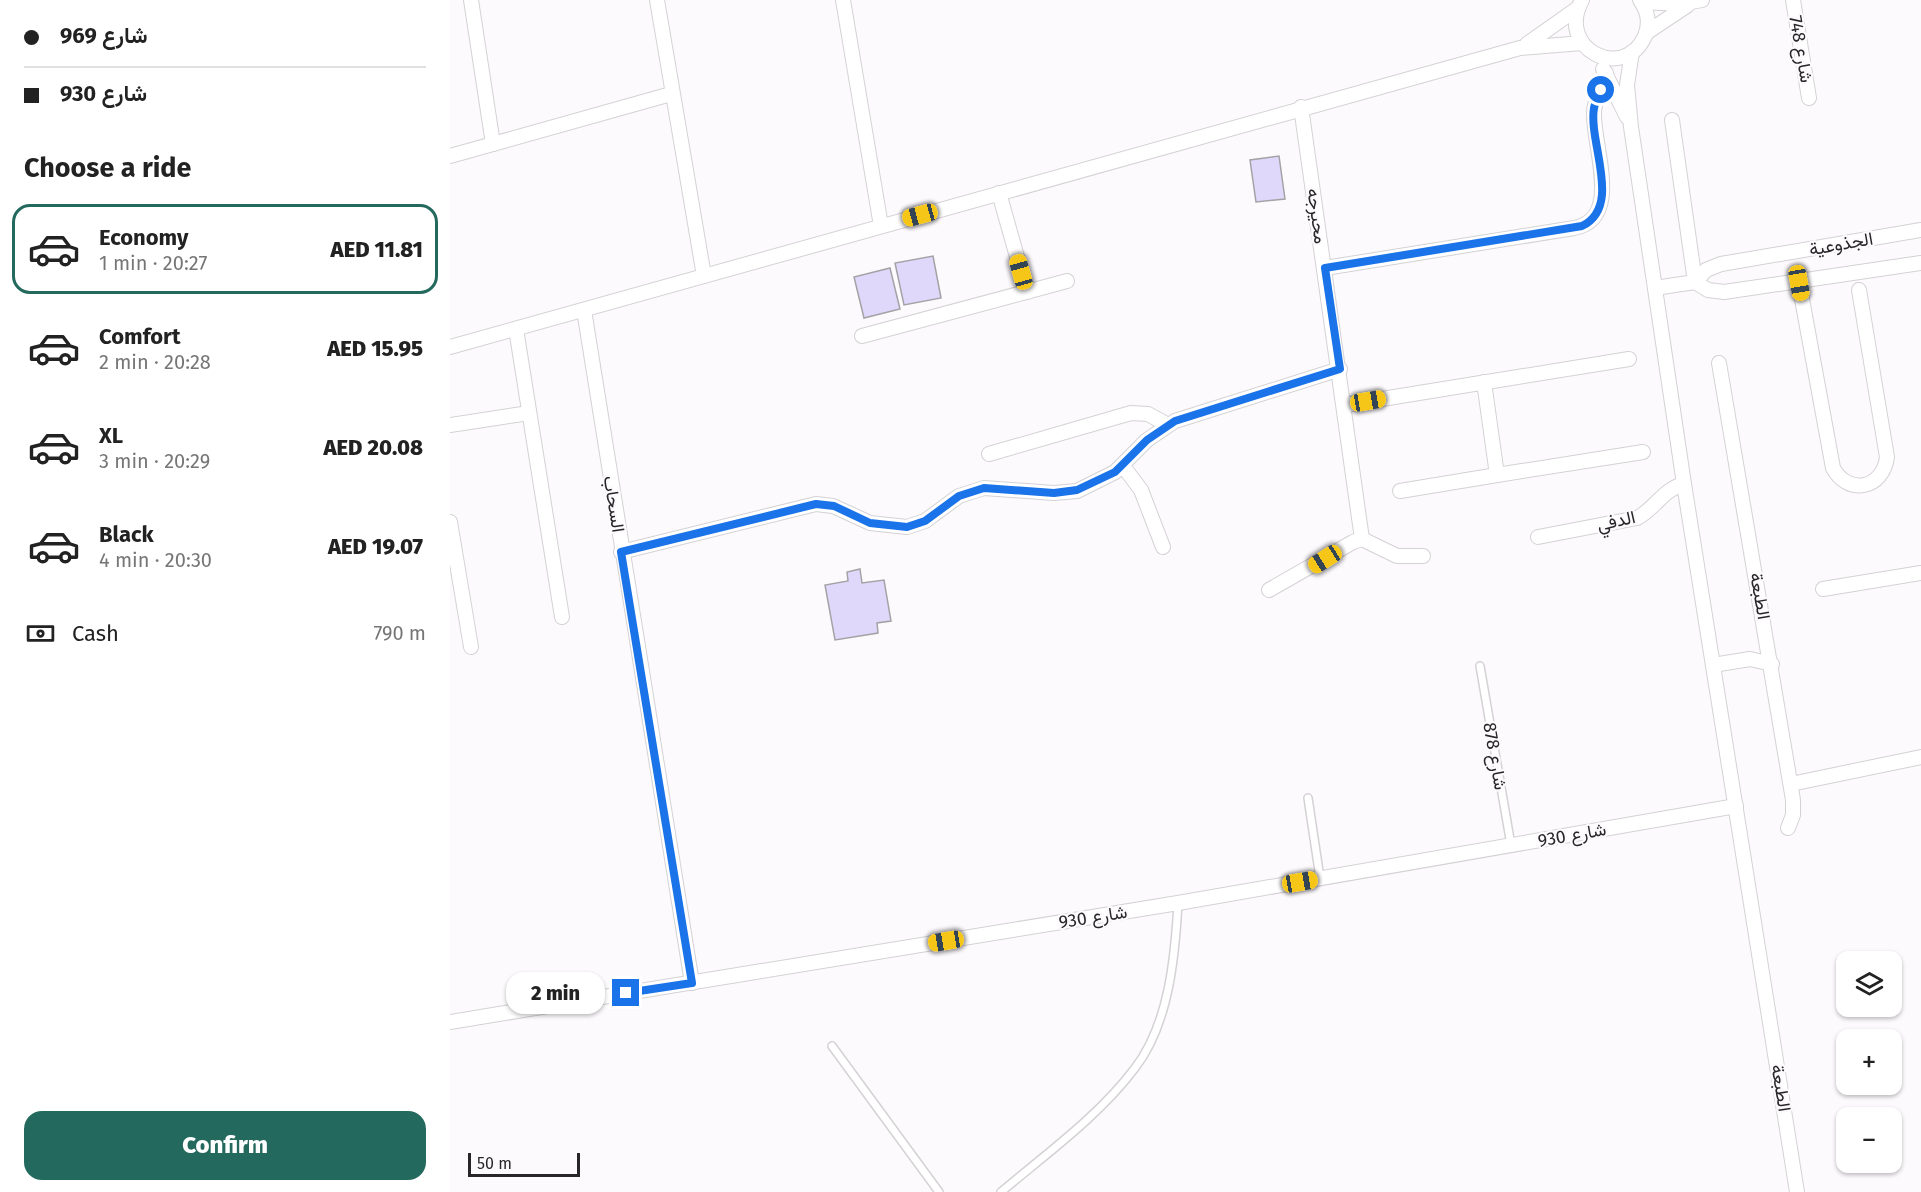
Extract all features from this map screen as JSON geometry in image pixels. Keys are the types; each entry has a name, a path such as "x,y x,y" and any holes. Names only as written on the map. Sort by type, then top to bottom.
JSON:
{"street":[{"path":"471,0 493,144"},
{"path":"657,0 671,93 704,276"},
{"path":"843,0 881,226"},
{"name":"شارع 748","path":"1793,0 1809,98"},
{"path":"1641,1 1667,5 1697,1"},
{"path":"1641,1 1648,17 1646,33"},
{"path":"1631,127 1627,85 1632,52 1646,33 1697,1"},
{"path":"1580,4 1575,26 1582,43 1594,54 1606,74 1631,127"},
{"path":"1520,48 1550,30 1580,4"},
{"path":"450,347 1302,107 1520,48 1582,43"},
{"path":"1594,54 1614,58 1632,52"},
{"path":"1325,268 1563,230 1590,223 1596,217 1603,201 1594,113 1606,74"},
{"path":"450,156 671,93"},
{"name":"محيرجه","path":"1302,107 1362,539"},
{"path":"1672,120 1695,282"},
{"name":"الطبعة","path":"1631,127 1684,484 1797,1192"},
{"path":"999,194 1027,292"},
{"name":"الجذوعية","path":"1695,282 1706,270 1721,264 1921,230"},
{"name":"الجذوعية","path":"1656,288 1695,282 1716,292 1799,283 1921,263"},
{"path":"862,336 1067,281"},
{"path":"1799,283 1833,468 1843,482 1860,486 1876,480 1882,474 1887,457 1859,290"},
{"name":"السحاب","path":"584,310 621,552 692,983"},
{"path":"516,329 562,617"},
{"path":"1345,405 1629,359"},
{"name":"الطبعة","path":"1719,363 1791,784 1794,807 1788,828"},
{"path":"621,552 816,504 834,506 870,523 907,527 925,521 948,502 971,491 997,487 1066,493 1097,483 1124,466 1147,440 1168,425 1190,414 1340,369"},
{"path":"1484,382 1497,475"},
{"path":"989,454 1131,413 1148,414 1168,425"},
{"path":"450,425 529,414"},
{"path":"1400,491 1643,452"},
{"path":"1124,466 1141,490 1163,547"},
{"name":"الدفي","path":"1538,537 1637,518 1648,511 1665,493 1684,484"},
{"path":"450,522 471,647"},
{"path":"1269,590 1362,539 1397,556 1423,556"},
{"path":"1823,589 1921,573"},
{"path":"1713,665 1750,659 1772,664"},
{"path":"1791,784 1921,757"},
{"name":"شارع 930","path":"450,1022 1178,903 1736,806"}],"lane":[{"name":"شارع 878","path":"1480,666 1510,845"},
{"path":"1308,798 1320,878"},
{"path":"1001,1192 1098,1108 1136,1067 1158,1023 1172,959 1178,903"},
{"path":"832,1046 939,1192"}],"building":[{"path":"1279,156 1285,199 1256,202 1250,160"},
{"path":"933,256 941,298 904,305 895,263"},
{"path":"890,268 900,309 864,318 854,277"},
{"path":"860,569 862,583 884,580 891,621 877,623 878,633 835,640 825,585 848,581 847,572"}],"route":[{"path":"626,993 692,983 621,552 816,504 834,506 859,520 870,523 907,527 925,521 959,496 984,488 1066,493 1106,478 1124,466 1160,429 1190,414 1340,369 1325,268 1582,226 1590,223 1596,217 1603,201 1594,113 1601,90"}]}
